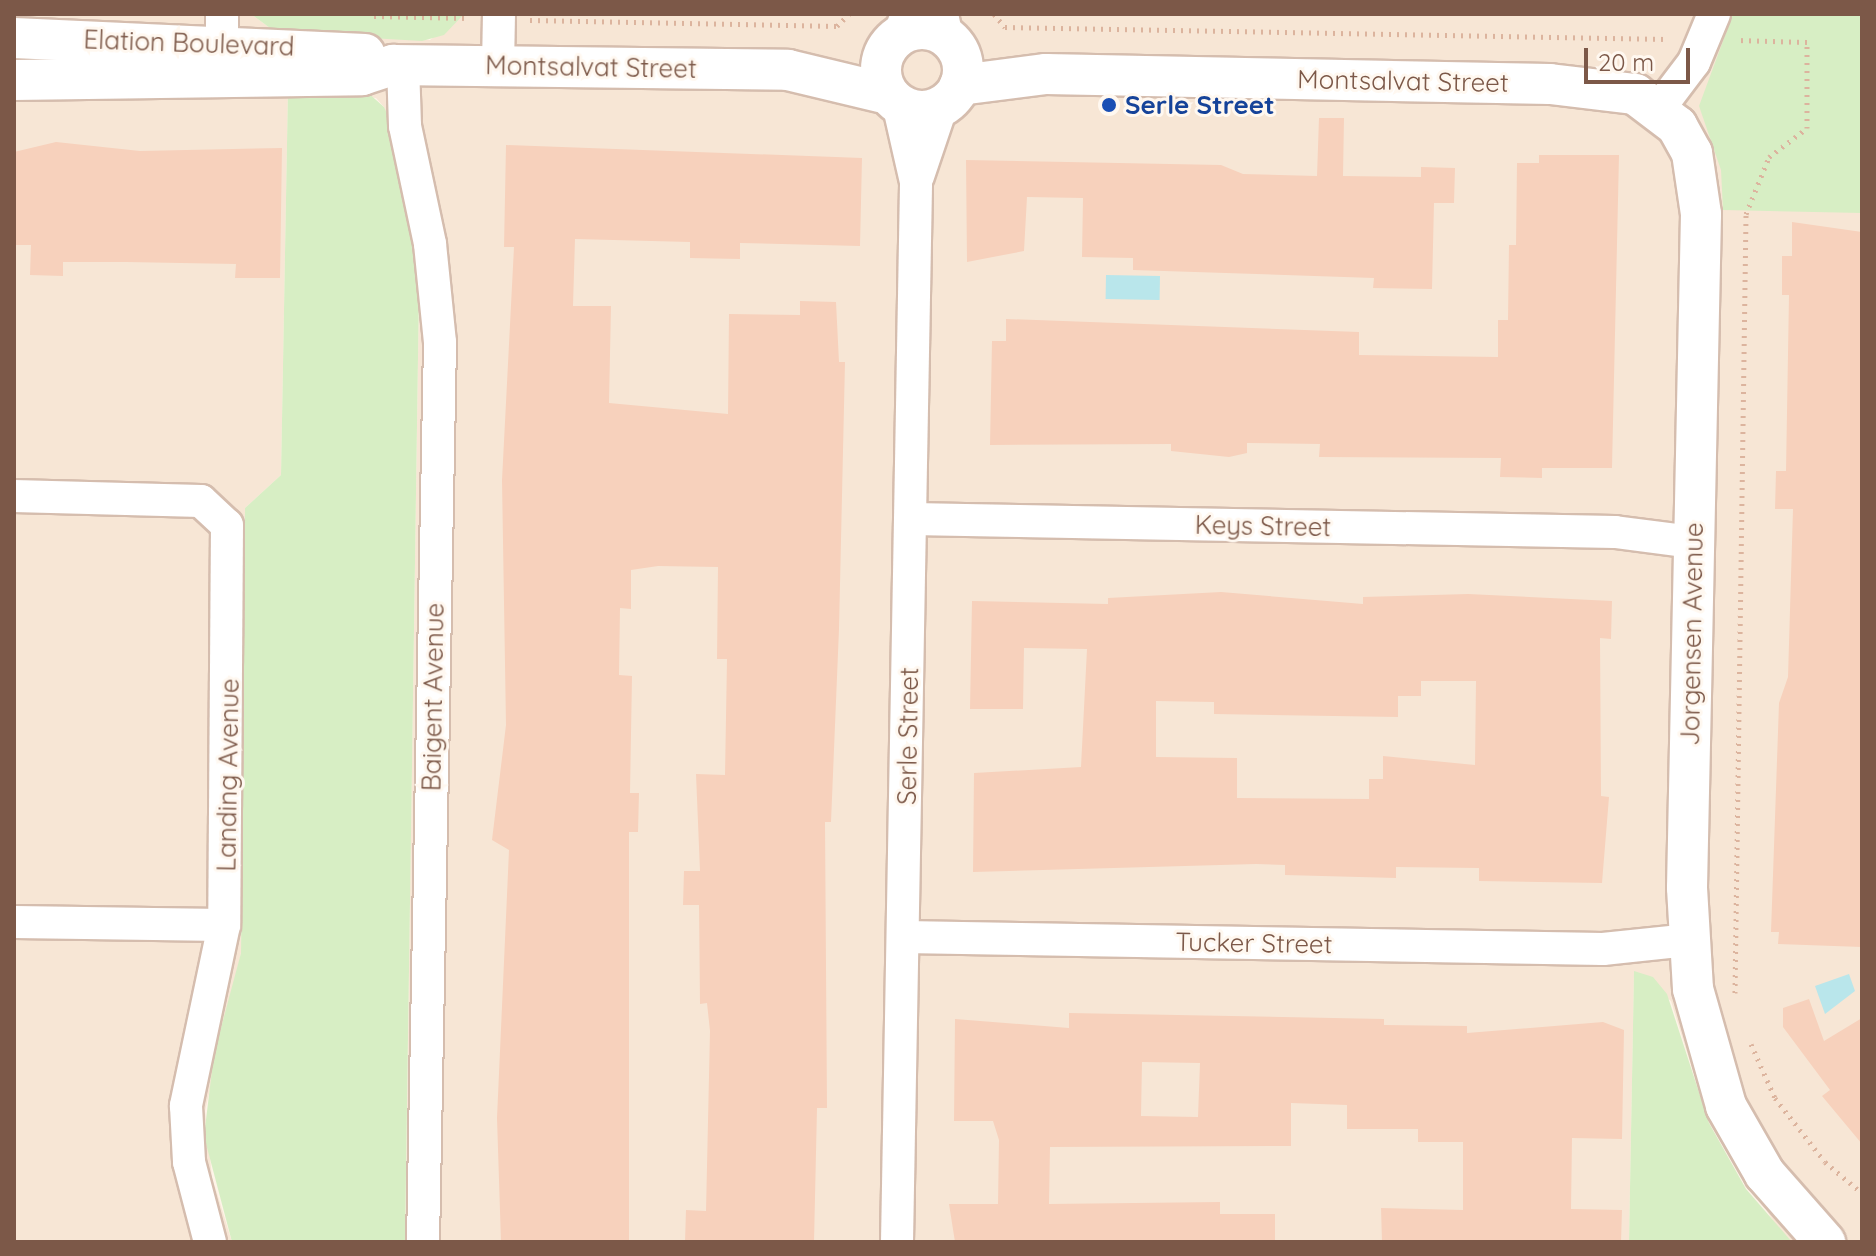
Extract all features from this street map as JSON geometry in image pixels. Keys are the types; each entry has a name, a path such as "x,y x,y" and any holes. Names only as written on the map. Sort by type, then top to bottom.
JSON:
{"street":[{"path":"486,66 487,16"},
{"path":"1660,107 1710,26"},
{"name":"Montsalvat Street","path":"788,70 899,31 923,29 950,58 1046,74 1550,84 1635,94 1660,107"},
{"path":"893,98 881,73 899,31"},
{"name":"Elation Boulevard","path":"14,38 222,44 385,57"},
{"name":"Elation Boulevard","path":"14,80 222,44"},
{"name":"Montsalvat Street","path":"385,57 486,66 788,70 893,98 912,110 950,58"},
{"name":"Baigent Avenue","path":"385,57 414,154 440,342 423,1242"},
{"name":"Serle Street","path":"897,1242 916,182 950,58"},
{"name":"Serle Street","path":"893,98 916,182"},
{"name":"Jorgensen Avenue","path":"1660,107 1692,153 1700,184 1689,948 1700,1028 1726,1106 1765,1174 1825,1242"},
{"name":"Landing Avenue","path":"14,496 201,501 227,525 224,925 186,1106 189,1162 210,1242"},
{"name":"Keys Street","path":"912,519 1694,534"},
{"path":"14,922 224,925"},
{"name":"Tucker Street","path":"904,937 1689,948"}],"path":[{"path":"385,57 487,16 837,26 849,14"},
{"path":"994,14 1005,27 1710,26 1807,42 1807,128 1769,157 1746,214 1735,1008"},
{"path":"1746,1034 1775,1098 1825,1162 1862,1193"}],"shaded area":[{"path":"14,14 251,14 270,28 301,34 430,40 464,14 1862,14 1862,1242 1792,1242 1776,1225 1709,1123 1671,1001 1634,972 1629,1242 405,1242 419,291 384,107 376,98 288,88 281,475 245,508 241,953 205,1111 212,1177 232,1242 14,1242"}],"green space":[{"path":"251,14 464,14 444,35 422,41 301,34 270,28"},
{"path":"1733,14 1862,14 1862,213 1723,210 1721,170 1699,106"},
{"path":"288,88 367,92 384,107 396,133 419,290 405,1242 232,1242 204,1136 214,1054 241,953 245,508 281,475"},
{"path":"1634,971 1653,977 1667,994 1709,1123 1746,1189 1792,1242 1629,1242"}],"water":[{"path":"1106,275 1160,276 1160,300 1106,299"},
{"path":"1849,974 1855,991 1825,1014 1815,986"}],"building":[{"path":"1319,118 1344,118 1343,176 1421,177 1421,167 1455,168 1454,203 1434,203 1432,289 1373,288 1374,278 1133,270 1133,258 1082,257 1083,198 1027,197 1024,251 967,262 966,160 1221,165 1243,174 1317,176"},
{"path":"56,142 140,151 282,148 280,278 235,278 236,264 126,262 63,262 63,276 30,275 31,245 14,245 14,152"},
{"path":"506,145 862,158 860,246 740,243 740,259 690,258 690,242 575,239 573,306 611,306 609,403 728,414 729,314 800,315 800,301 836,302 839,362 845,362 839,629 831,822 825,822 827,1108 817,1108 814,1242 685,1242 686,1210 706,1211 710,1031 707,1003 700,1004 699,905 683,905 684,871 700,871 696,774 725,775 727,659 717,659 718,567 658,566 631,570 631,609 620,608 619,675 632,676 630,793 639,793 638,832 629,832 629,1242 501,1242 497,1118 509,850 492,840 506,725 502,480 514,247 504,247"},
{"path":"1539,155 1619,155 1612,468 1542,468 1542,478 1500,477 1501,458 1319,457 1320,444 1247,443 1247,453 1229,457 1171,451 1171,444 990,445 992,341 1006,341 1006,319 1359,332 1359,355 1498,357 1498,320 1508,320 1509,245 1516,245 1517,163 1539,163"},
{"path":"1792,222 1862,232 1862,947 1778,944 1779,932 1771,932 1779,703 1788,677 1793,509 1775,509 1776,471 1786,471 1789,295 1782,295 1782,256 1792,256"},
{"path":"1221,592 1363,604 1363,597 1468,594 1612,601 1611,639 1600,638 1601,796 1609,797 1602,883 1479,881 1479,868 1396,867 1396,878 1285,875 1285,865 1256,864 973,872 974,773 1081,767 1087,649 1024,648 1023,709 970,709 972,601 1108,604 1108,598","holes":["1421,681 1476,681 1475,765 1383,756 1383,779 1369,779 1369,799 1237,798 1237,758 1156,757 1156,701 1214,702 1214,714 1398,717 1398,696 1421,696"]},
{"path":"1809,999 1824,1041 1862,1018 1862,1144 1822,1096 1830,1090 1783,1027 1783,1008"},
{"path":"1069,1013 1384,1019 1384,1025 1467,1026 1467,1033 1603,1022 1624,1030 1622,1139 1572,1138 1571,1209 1622,1210 1621,1242 1382,1242 1381,1208 1463,1210 1463,1142 1418,1142 1418,1129 1347,1129 1347,1105 1291,1103 1291,1146 1050,1147 1049,1204 1220,1202 1220,1214 1275,1214 1275,1242 955,1242 949,1204 998,1204 999,1140 993,1121 954,1121 955,1019 1069,1028","holes":["1142,1062 1200,1063 1198,1117 1141,1116"]}],"place":[{"name":"Serle Street","path":"1109,105"}]}
